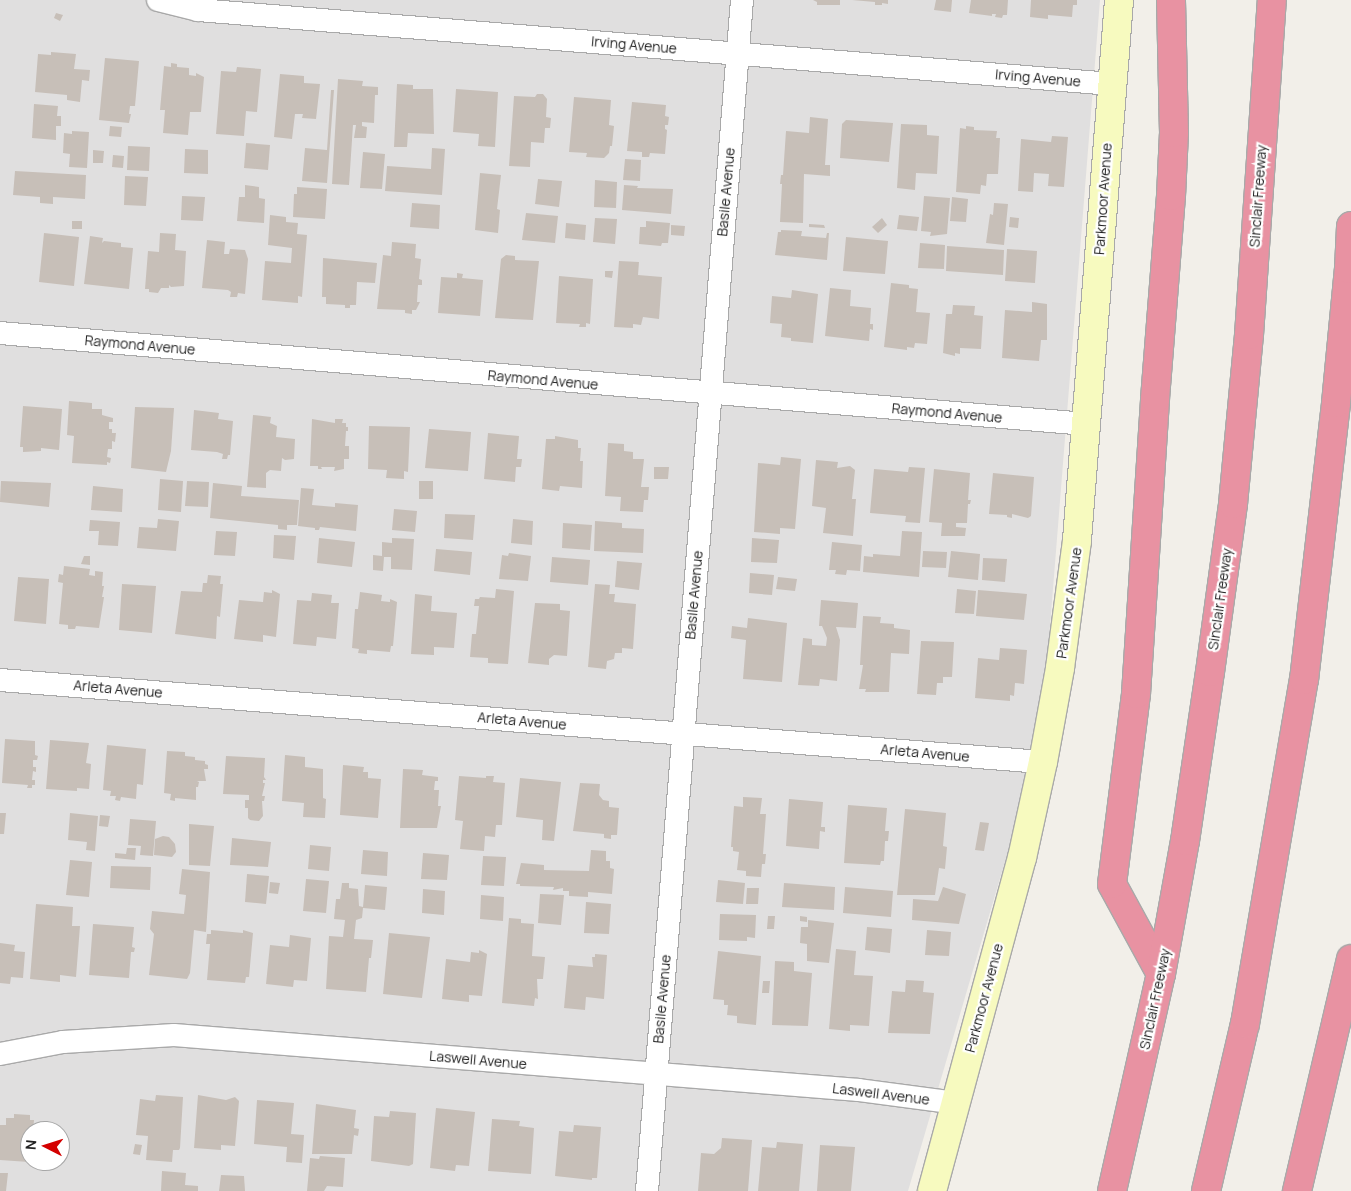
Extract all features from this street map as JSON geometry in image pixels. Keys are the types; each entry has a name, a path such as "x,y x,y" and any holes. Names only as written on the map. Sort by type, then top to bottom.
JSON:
{"highway":[{"path":"1161,974 1112,884 1136,694 1155,399 1171,196 1174,133 1170,0"},
{"name":"Sinclair Freeway","path":"1112,1191 1161,974 1188,822 1233,504 1250,335 1272,0"},
{"path":"1206,1191 1245,1024 1304,680 1336,403 1349,269 1351,226"},
{"path":"1297,1191 1351,959"}],"street":[{"name":"Irving Avenue","path":"158,0 198,10 1111,84"},
{"name":"Basile Avenue","path":"647,1191 742,0"},
{"name":"Parkmoor Avenue","path":"932,1191 1022,858 1043,762 1060,668 1078,540 1111,84 1119,0"},
{"name":"Raymond Avenue","path":"0,333 710,394 1087,424"},
{"name":"Arleta Avenue","path":"0,680 1043,762"},
{"name":"Laswell Avenue","path":"0,1054 63,1042 174,1035 859,1090 956,1103"}],"shaded area":[{"path":"0,0 1100,0 1041,739 908,1191 0,1191"}],"building":[{"path":"813,0 840,0 840,5 817,5 817,2"},
{"path":"852,0 888,0 888,4 875,5 875,2"},
{"path":"936,0 952,0 951,12 934,10"},
{"path":"971,0 1008,0 1007,15 1003,15 1002,18 995,17 996,14 992,14 992,16 969,13"},
{"path":"1031,0 1077,0 1077,5 1073,5 1072,17 1048,15 1048,19 1030,17"},
{"path":"56,13 63,15 60,21 54,18"},
{"path":"51,52 76,54 74,69 90,70 89,81 82,80 80,102 67,100 67,95 35,92 38,54 51,55"},
{"path":"105,58 139,61 135,106 130,106 129,123 99,120"},
{"path":"171,63 177,64 177,67 189,68 189,75 196,76 196,73 204,77 201,112 190,112 188,135 163,133 165,110 160,110 164,66 171,67"},
{"path":"237,67 261,69 257,112 246,111 244,136 216,134 221,71 236,72"},
{"path":"280,74 304,76 304,83 320,84 316,119 302,118 303,114 295,114 292,139 274,137"},
{"path":"338,79 363,81 362,86 378,87 378,95 375,95 374,123 362,122 362,126 367,127 366,138 354,138 356,125 353,125 349,185 332,184"},
{"path":"397,84 413,85 413,89 433,89 434,134 408,133 407,147 394,147"},
{"path":"456,89 498,92 495,147 478,146 479,134 453,132"},
{"path":"331,90 334,90 327,183 302,181 305,148 327,150"},
{"path":"537,94 543,94 547,99 546,117 551,118 550,128 545,128 544,143 531,142 530,167 509,166 514,96 535,97"},
{"path":"574,97 611,100 609,125 614,126 612,146 610,146 609,153 604,158 586,157 587,153 569,152"},
{"path":"632,102 666,105 665,116 669,117 668,125 665,125 667,130 665,154 650,153 649,157 642,157 642,152 627,151"},
{"path":"34,104 58,106 57,116 61,116 61,126 56,126 56,140 32,138"},
{"path":"810,117 828,119 825,165 830,165 830,176 804,174 803,223 780,222 782,184 780,184 781,175 783,175 786,131 809,133"},
{"path":"846,120 893,123 889,162 840,158 842,124"},
{"path":"901,124 927,125 927,135 939,136 937,174 916,173 915,190 897,188"},
{"path":"110,126 122,127 121,137 109,136"},
{"path":"966,126 974,127 974,130 997,131 996,138 1000,138 998,174 987,174 986,186 981,185 980,194 956,192 960,128 966,129"},
{"path":"72,131 89,132 87,168 69,167 70,154 63,153 64,133 72,134"},
{"path":"1052,136 1068,137 1064,187 1048,186 1049,174 1034,173 1033,192 1018,191 1021,139 1051,142"},
{"path":"246,143 270,145 268,170 244,168"},
{"path":"128,146 150,147 149,171 127,170"},
{"path":"432,148 445,149 442,195 385,191 387,166 431,169"},
{"path":"185,149 208,150 208,174 184,173"},
{"path":"93,150 104,151 103,163 93,163"},
{"path":"363,152 385,154 382,189 360,188"},
{"path":"113,155 124,156 123,168 112,167"},
{"path":"625,159 641,160 640,181 623,180"},
{"path":"15,171 86,175 85,199 53,197 53,204 40,203 40,197 13,195"},
{"path":"480,173 501,175 497,209 500,210 498,233 475,230"},
{"path":"125,176 148,177 146,206 124,205"},
{"path":"538,179 562,181 559,207 535,204"},
{"path":"595,180 617,182 616,208 594,207"},
{"path":"245,185 259,187 259,198 265,199 264,223 237,221 239,197 245,197"},
{"path":"624,185 638,186 637,188 673,189 671,214 622,210"},
{"path":"297,187 327,189 325,219 293,217 294,194 297,194"},
{"path":"182,196 205,197 203,221 181,220"},
{"path":"924,196 950,198 947,234 930,236 931,232 921,231"},
{"path":"952,197 968,199 966,222 950,221"},
{"path":"412,203 440,205 439,229 410,227"},
{"path":"994,203 1008,204 1004,245 986,243 990,214 993,215"},
{"path":"526,213 558,216 555,243 522,240"},
{"path":"270,215 286,217 286,222 298,223 297,234 307,235 302,297 298,296 298,303 262,300 265,261 291,263 292,248 268,245"},
{"path":"899,215 919,217 917,231 897,229"},
{"path":"1010,217 1019,218 1018,228 1009,227"},
{"path":"595,218 617,219 615,244 593,242"},
{"path":"882,218 887,225 878,233 872,227"},
{"path":"72,221 82,221 82,229 72,229"},
{"path":"646,221 670,223 668,243 662,243 661,246 639,244 640,227 646,227"},
{"path":"566,223 586,225 585,240 565,238"},
{"path":"809,224 824,225 825,228 809,227"},
{"path":"671,225 685,226 684,236 671,235"},
{"path":"781,230 802,231 801,236 826,238 827,233 829,233 827,260 775,255 778,232 781,232"},
{"path":"44,233 79,237 74,286 39,282"},
{"path":"160,233 176,234 175,250 186,251 184,286 171,287 169,285 169,288 161,288 158,293 149,292 149,289 145,289 148,251 159,252"},
{"path":"90,236 103,238 102,243 104,241 121,243 121,247 133,248 129,289 84,284"},
{"path":"846,237 888,241 885,274 843,271"},
{"path":"207,240 225,242 224,254 229,254 230,249 245,250 248,259 245,294 238,293 237,297 230,297 231,292 228,290 202,288"},
{"path":"392,242 416,244 415,258 421,259 419,279 422,280 422,285 418,285 417,302 420,302 416,310 412,310 412,314 405,313 405,310 377,309 383,255 391,256"},
{"path":"920,243 945,245 944,269 918,268"},
{"path":"947,246 1004,250 1003,275 946,271"},
{"path":"1007,249 1037,251 1035,283 1005,281"},
{"path":"506,255 515,256 515,260 539,261 533,320 495,318 501,259"},
{"path":"323,258 377,263 375,283 357,282 356,305 350,305 350,308 345,308 345,305 326,304 326,297 322,297"},
{"path":"619,261 639,262 638,275 662,277 659,319 643,317 641,325 633,324 633,328 614,327"},
{"path":"605,271 613,271 612,278 605,277"},
{"path":"457,273 463,274 462,278 483,280 480,316 438,313 441,277 457,278"},
{"path":"559,276 593,279 590,324 586,323 586,327 579,327 580,324 556,323"},
{"path":"891,283 909,285 909,288 918,289 916,312 930,313 927,344 915,343 914,348 907,347 907,350 884,347"},
{"path":"830,288 851,290 850,306 871,308 870,324 873,324 873,330 870,329 869,341 825,336"},
{"path":"792,290 818,294 813,343 791,341 791,338 781,337 782,324 770,323 772,296 791,298"},
{"path":"1032,302 1047,304 1047,340 1041,340 1039,361 1002,358 1005,310 1032,312"},
{"path":"953,305 975,306 974,315 983,316 981,349 960,348 960,354 955,353 955,356 943,353 946,314 952,314"},
{"path":"69,401 92,403 92,409 102,409 102,415 113,418 113,422 109,422 109,429 112,429 112,433 116,433 115,442 112,441 112,449 108,449 107,457 111,458 110,463 107,462 107,465 72,463 74,436 67,435"},
{"path":"23,406 62,409 59,450 41,448 41,451 23,452 23,447 20,447"},
{"path":"135,407 174,408 171,451 166,472 131,468"},
{"path":"194,410 219,413 218,419 233,421 230,455 228,455 227,459 222,459 223,454 217,452 191,450"},
{"path":"253,415 271,417 270,423 277,426 276,437 295,439 294,459 285,460 282,458 281,471 270,470 266,473 266,488 247,487"},
{"path":"312,419 335,423 335,419 343,419 342,423 346,423 348,431 346,431 345,446 349,446 349,459 344,459 344,469 334,471 335,467 321,467 322,469 318,469 318,466 310,466"},
{"path":"369,426 410,427 408,472 404,471 404,479 386,478 387,470 368,469"},
{"path":"429,429 471,432 468,471 425,468"},
{"path":"488,433 519,436 517,459 522,459 521,467 516,467 515,482 484,479"},
{"path":"555,436 578,440 578,448 581,448 580,461 583,461 582,488 560,486 559,491 542,489 546,439 555,439"},
{"path":"608,443 624,444 624,451 633,452 633,459 644,459 641,487 649,487 648,500 644,500 643,512 620,511 621,497 605,496"},
{"path":"781,457 801,459 795,529 780,528 780,534 754,532 758,463 780,465"},
{"path":"816,460 838,462 837,468 850,466 855,470 852,499 856,499 853,536 823,533 826,508 812,506"},
{"path":"654,467 669,467 668,479 654,479"},
{"path":"909,467 925,468 920,523 905,522 906,516 870,513 874,469 908,472"},
{"path":"934,469 970,473 968,500 971,500 970,504 968,504 967,523 956,523 956,527 966,528 965,536 941,536 942,523 929,522"},
{"path":"993,473 1034,477 1031,516 1028,518 1012,514 1012,518 1007,517 1007,515 989,514"},
{"path":"160,479 183,481 181,512 158,510"},
{"path":"1,481 51,483 49,507 0,502"},
{"path":"187,481 209,482 208,507 185,506"},
{"path":"419,481 433,481 433,499 419,499"},
{"path":"213,483 242,486 241,496 299,500 297,525 287,525 287,530 278,529 278,525 210,518"},
{"path":"93,486 123,489 122,512 91,510"},
{"path":"301,488 314,489 312,505 335,507 335,503 358,505 356,531 320,527 319,530 315,530 315,528 298,526"},
{"path":"394,509 417,511 415,532 392,530"},
{"path":"445,514 475,515 473,540 444,538"},
{"path":"158,519 179,521 176,551 137,548 139,527 157,528"},
{"path":"513,519 533,521 532,545 511,543"},
{"path":"90,520 120,522 118,546 98,545 99,531 89,531"},
{"path":"595,521 622,523 622,528 644,529 643,553 594,551"},
{"path":"563,523 592,525 590,550 562,548"},
{"path":"216,531 237,532 235,556 214,555"},
{"path":"902,531 922,532 919,577 863,572 864,556 873,557 873,554 900,556"},
{"path":"274,535 296,536 294,560 273,558"},
{"path":"319,538 355,542 352,567 317,563"},
{"path":"392,538 414,539 412,570 391,569 391,557 384,557 383,571 373,570 373,555 382,556 382,542 392,543"},
{"path":"752,538 779,540 777,563 751,562"},
{"path":"832,542 862,545 860,571 847,570 846,575 835,574 836,570 829,570"},
{"path":"436,549 472,552 470,575 434,571"},
{"path":"923,551 947,552 946,568 922,567"},
{"path":"951,551 980,554 978,580 948,577"},
{"path":"509,553 531,556 528,581 499,579 502,555 508,556"},
{"path":"84,556 90,556 90,565 81,564"},
{"path":"552,557 590,560 588,585 550,582"},
{"path":"983,558 1007,559 1005,582 982,580"},
{"path":"617,561 642,563 639,590 615,587"},
{"path":"64,566 90,569 89,575 95,576 95,571 103,572 102,586 104,586 102,597 104,597 99,628 76,626 75,629 68,629 68,625 59,624 63,583 58,582 59,574 63,575"},
{"path":"750,573 774,575 772,595 749,593"},
{"path":"208,575 221,576 220,584 223,584 220,617 217,616 216,639 175,634 181,591 202,592 203,583 207,583"},
{"path":"18,577 49,579 46,624 14,621"},
{"path":"778,577 797,579 795,591 776,589"},
{"path":"122,584 156,586 152,633 119,630"},
{"path":"595,584 610,585 609,594 615,594 614,602 636,604 633,649 622,648 622,653 615,653 614,659 607,661 606,669 588,667"},
{"path":"496,589 514,591 508,664 488,663 488,658 470,657 472,634 476,634 479,606 474,606 475,599 480,597 495,598"},
{"path":"957,589 976,591 974,614 955,613"},
{"path":"272,590 280,594 276,637 263,635 263,642 234,639 239,600 263,602 264,592 272,593"},
{"path":"978,590 1027,594 1024,620 976,616"},
{"path":"360,592 382,595 381,601 390,602 390,599 397,602 393,646 391,646 390,652 367,650 367,654 358,653 359,649 352,648 355,609 358,609"},
{"path":"312,593 332,595 331,603 339,603 336,639 317,637 316,646 293,644 297,600 311,601"},
{"path":"415,594 432,596 431,611 457,613 454,648 434,647 434,655 411,654"},
{"path":"821,600 858,603 856,628 836,627 840,640 837,681 820,679 819,686 798,685 803,638 812,639 812,645 826,646 827,638 822,626 819,626"},
{"path":"535,603 560,604 560,610 570,611 567,656 554,655 549,659 549,665 528,663"},
{"path":"863,616 881,617 880,623 894,624 894,628 910,630 909,654 891,653 889,692 865,692 866,689 859,689 863,665 860,665"},
{"path":"748,618 787,623 782,682 743,679 746,640 731,638 732,626 747,628"},
{"path":"921,641 954,642 952,677 943,677 943,683 937,683 936,695 917,694"},
{"path":"1000,648 1027,650 1024,684 1015,683 1014,696 1010,695 1010,701 975,698 978,658 999,660"},
{"path":"5,739 35,741 35,755 38,756 37,760 33,760 33,767 36,767 36,772 33,771 32,780 35,780 35,785 32,785 32,788 27,788 28,785 2,783"},
{"path":"50,740 89,743 86,763 91,764 89,789 77,788 77,791 46,789"},
{"path":"107,745 146,749 143,785 137,784 136,799 121,797 120,801 115,800 116,796 110,796 111,791 103,790"},
{"path":"167,751 185,752 185,756 195,757 195,760 205,761 205,764 208,765 208,769 204,769 206,781 197,781 199,782 198,787 196,787 196,800 175,798 175,801 170,800 171,794 164,793"},
{"path":"285,755 305,757 305,767 323,769 323,798 326,799 325,818 303,817 304,803 282,801"},
{"path":"226,756 265,758 264,777 266,780 263,780 263,783 265,783 262,796 265,796 264,801 262,801 263,816 259,821 248,818 248,808 245,808 245,800 249,800 249,795 223,794"},
{"path":"343,765 364,767 363,772 368,772 368,778 381,779 378,818 340,815"},
{"path":"403,769 423,770 422,775 438,777 438,781 435,781 434,790 439,790 438,806 441,806 437,828 400,828"},
{"path":"459,776 486,778 486,776 494,776 493,782 505,783 502,825 496,825 495,837 485,836 484,851 460,849 463,821 455,820"},
{"path":"520,778 561,782 554,841 542,840 543,820 516,817"},
{"path":"580,783 600,784 599,795 603,800 609,801 609,807 619,808 617,835 611,835 611,839 604,838 604,834 573,831"},
{"path":"743,797 762,798 760,814 766,814 763,854 766,854 765,864 762,864 761,877 746,876 746,871 737,870 739,852 733,851 733,847 731,847 734,806 743,807"},
{"path":"789,799 823,802 821,827 825,827 825,832 820,831 819,849 786,846"},
{"path":"848,805 887,808 885,831 889,831 888,841 885,841 884,861 881,861 880,865 844,863"},
{"path":"905,809 946,813 943,846 947,847 945,869 939,868 935,895 897,895"},
{"path":"0,813 6,813 4,834 0,834"},
{"path":"70,813 98,816 95,851 86,850 87,842 68,840"},
{"path":"100,815 110,816 108,827 99,826"},
{"path":"130,819 156,821 153,856 140,855 141,846 128,845"},
{"path":"980,822 989,823 984,851 975,850"},
{"path":"189,824 214,826 210,866 189,865"},
{"path":"163,836 169,837 175,844 176,852 172,857 154,855 155,839"},
{"path":"232,838 271,842 268,867 230,865"},
{"path":"310,845 331,847 329,871 308,869"},
{"path":"127,848 136,848 135,860 115,858 115,853 126,854"},
{"path":"363,850 388,852 387,876 361,874"},
{"path":"591,850 606,851 606,861 610,861 610,868 614,869 612,894 588,892 588,897 569,896 569,891 563,891 563,888 553,890 554,887 520,886 520,884 516,884 521,863 544,865 544,870 589,871"},
{"path":"423,853 449,855 447,880 421,879"},
{"path":"483,856 506,857 504,886 481,885"},
{"path":"70,860 92,862 89,897 66,895"},
{"path":"111,866 151,867 150,890 110,888"},
{"path":"182,869 210,872 206,932 194,930 190,973 187,979 149,975 154,934 150,929 152,911 184,914 186,895 179,894"},
{"path":"247,874 269,876 266,904 245,902"},
{"path":"306,879 329,881 326,913 303,911"},
{"path":"718,880 745,883 743,904 716,902"},
{"path":"270,882 280,883 278,894 269,893"},
{"path":"342,883 349,883 349,888 358,889 359,906 363,907 365,885 387,887 385,910 363,908 362,918 356,920 354,939 373,940 371,958 369,958 366,992 326,989 329,936 343,937 345,920 334,919 336,899 340,899"},
{"path":"784,883 835,887 834,910 782,907"},
{"path":"845,887 893,891 891,917 843,913"},
{"path":"943,887 966,894 959,924 912,920 913,899 938,901"},
{"path":"747,888 759,888 758,904 746,904"},
{"path":"423,889 445,891 444,915 422,913"},
{"path":"540,894 564,895 561,925 538,923"},
{"path":"481,895 504,897 503,921 480,919"},
{"path":"586,902 611,904 609,934 584,933"},
{"path":"36,904 73,907 72,926 80,926 76,977 60,975 60,982 30,979"},
{"path":"720,914 756,915 755,938 747,937 747,941 719,940"},
{"path":"768,916 775,916 774,929 767,929"},
{"path":"800,916 807,917 807,922 800,921"},
{"path":"509,918 521,919 521,923 534,924 532,956 545,957 543,979 537,979 538,999 535,998 534,1006 502,1003"},
{"path":"808,920 834,923 829,963 807,961 807,944 800,943 801,927 808,927"},
{"path":"93,924 134,927 132,947 135,948 134,952 131,952 129,978 89,975"},
{"path":"867,927 892,929 890,953 865,950"},
{"path":"211,930 243,933 243,930 253,933 249,977 246,977 245,983 207,980 210,944 206,944 207,934 211,934"},
{"path":"927,930 951,932 949,956 925,955"},
{"path":"389,933 430,937 422,998 383,994"},
{"path":"290,935 311,938 307,981 294,980 293,987 266,984 270,945 289,947"},
{"path":"0,943 15,945 14,951 25,952 23,978 11,977 10,984 0,983"},
{"path":"836,949 856,951 854,975 873,976 869,1026 850,1025 850,1031 829,1029"},
{"path":"479,950 487,954 482,996 469,995 469,1002 442,999 446,959 470,962 471,952 479,953"},
{"path":"718,951 761,956 756,1025 737,1023 737,1016 727,1015 728,1005 724,1005 724,1000 713,999"},
{"path":"595,954 607,955 604,999 586,997 585,1010 564,1008 568,965 593,967 592,957 595,957"},
{"path":"775,961 794,962 794,971 812,973 808,1026 772,1025"},
{"path":"906,980 924,981 923,992 934,993 930,1034 888,1033 892,991 905,992"},
{"path":"763,981 770,981 769,993 762,993"},
{"path":"156,1095 183,1097 180,1148 179,1150 173,1150 172,1162 146,1160 148,1136 136,1135 140,1099 155,1101"},
{"path":"198,1095 226,1100 235,1097 239,1101 235,1146 221,1145 221,1150 194,1148"},
{"path":"257,1100 294,1103 291,1134 304,1135 302,1163 286,1162 287,1147 254,1144"},
{"path":"316,1104 356,1110 354,1128 359,1129 358,1136 354,1135 352,1154 312,1154"},
{"path":"436,1108 475,1112 469,1166 456,1165 455,1171 430,1168"},
{"path":"390,1111 416,1113 413,1164 409,1166 371,1161 374,1116 389,1117"},
{"path":"14,1114 30,1115 30,1120 34,1121 20,1121 20,1161 0,1160 0,1125 6,1125 6,1118 14,1118"},
{"path":"492,1119 520,1121 519,1126 534,1128 531,1174 488,1171"},
{"path":"574,1125 601,1127 597,1178 592,1178 592,1180 555,1176 559,1131 573,1132"},
{"path":"722,1138 752,1140 748,1191 698,1191 701,1153 714,1154 721,1148"},
{"path":"777,1142 803,1144 799,1191 758,1191 762,1147 776,1148"},
{"path":"135,1144 142,1145 140,1155 133,1154"},
{"path":"820,1145 855,1147 851,1191 817,1191"},
{"path":"320,1156 345,1158 343,1187 327,1186 324,1191 307,1191 310,1158 319,1159"},
{"path":"162,1171 186,1173 185,1185 198,1186 198,1191 161,1191"},
{"path":"0,1173 8,1173 6,1191 0,1191"},
{"path":"221,1175 244,1176 245,1191 219,1191"}]}
